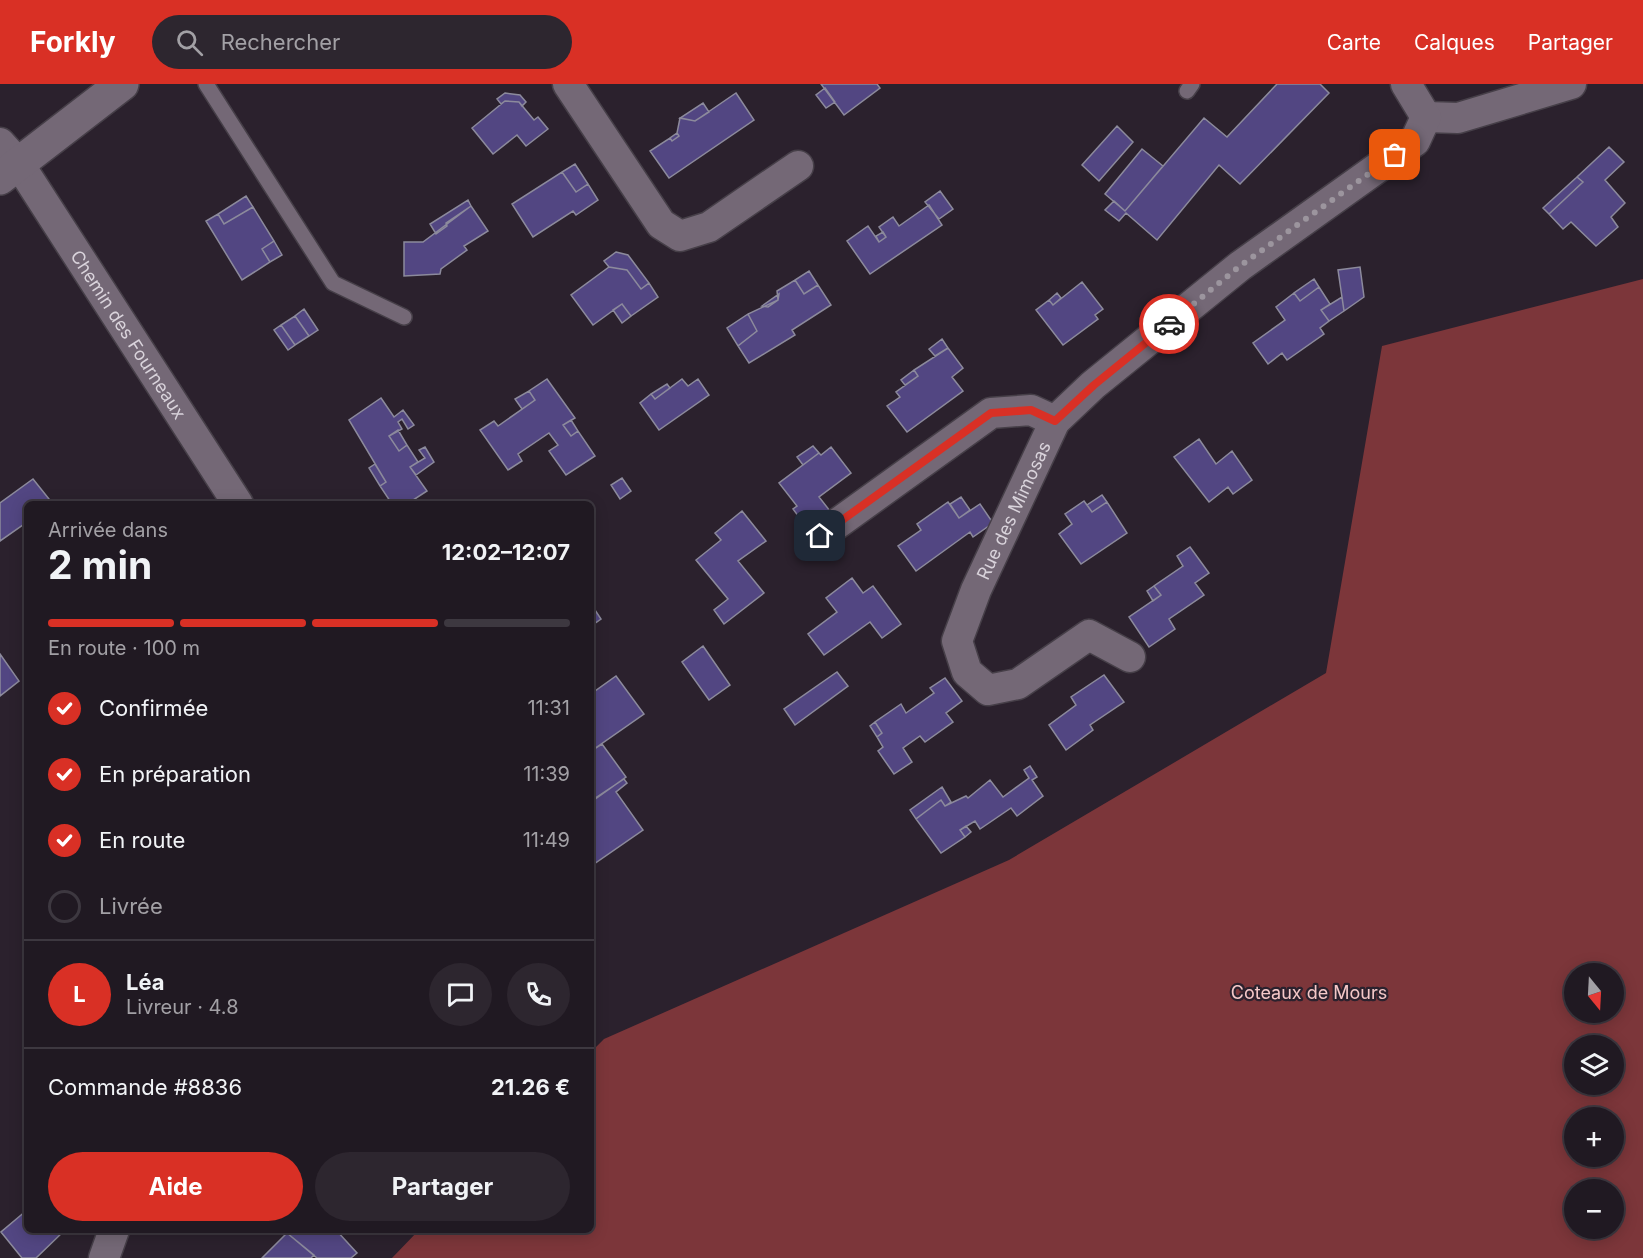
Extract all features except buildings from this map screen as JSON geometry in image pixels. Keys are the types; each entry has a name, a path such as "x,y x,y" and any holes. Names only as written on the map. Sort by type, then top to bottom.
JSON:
{"street":[{"path":"6,162 122,84"},
{"path":"568,84 661,224 680,236 709,227 798,166"},
{"path":"1407,84 1426,117 1458,118 1571,84"},
{"name":"Rue des Mimosas","path":"1130,657 1089,635 1018,684 988,690 967,672 957,640 976,590 1055,421 1094,385 1240,266 1415,141 1426,117"},
{"name":"Chemin des Fourneaux","path":"6,162 236,501"},
{"path":"820,536 991,413 1031,410 1055,421"},
{"path":"104,1258 113,1233"}],"lane":[{"path":"206,84 333,283 404,317"}],"green space":[{"name":"Coteaux de Mours","path":"1643,279 1643,1258 392,1258 416,1233 594,1233 594,1049 604,1039 1009,860 1326,673 1382,346"}],"way so far":[{"path":"1169,324 1240,266 1395,155"}],"route":[{"path":"820,536 991,413 1031,410 1055,421 1094,385 1169,324"}]}
